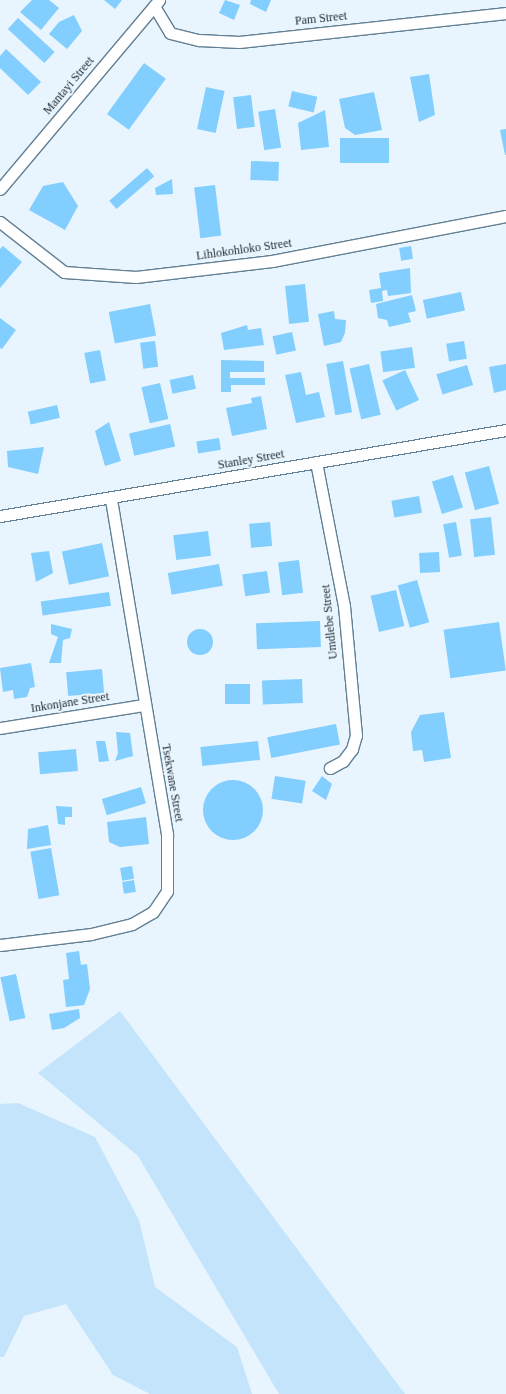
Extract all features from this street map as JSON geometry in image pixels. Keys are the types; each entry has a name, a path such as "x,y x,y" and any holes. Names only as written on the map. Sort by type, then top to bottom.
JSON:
{"street":[{"name":"Pam Street","path":"156,3 170,33 199,40 239,42 506,13"},
{"name":"Mantayi Street","path":"0,189 156,3"},
{"name":"Lihlokohloko Street","path":"0,222 64,272 136,277 272,261 506,216"},
{"name":"Stanley Street","path":"0,516 111,499 506,430"},
{"name":"Umdlebe Street","path":"316,462 344,606 356,735 352,749 343,761 330,768"},
{"name":"Tsekwane Street","path":"0,945 91,934 132,924 153,912 167,891 167,834 111,499"},
{"name":"Inkonjane Street","path":"0,728 144,705"}],"shaded area":[{"path":"120,1011 405,1394 279,1394 138,1156 38,1073"},
{"path":"18,1103 95,1137 139,1220 155,1287 237,1347 252,1394 150,1394 113,1375 66,1304 24,1316 4,1357 0,1357 0,1104"}],"building":[{"path":"32,0 49,0 59,8 41,30 20,12"},
{"path":"104,0 122,0 115,9"},
{"path":"225,0 240,5 234,20 219,13"},
{"path":"251,0 271,0 266,12 250,4"},
{"path":"74,15 82,31 67,49 49,34 59,22"},
{"path":"18,18 55,52 44,63 8,29"},
{"path":"6,49 41,82 28,95 0,68 0,56"},
{"path":"144,63 166,79 129,130 107,114"},
{"path":"429,74 435,115 419,122 410,77"},
{"path":"206,87 225,91 216,133 197,129"},
{"path":"292,91 317,97 314,112 288,107"},
{"path":"374,92 382,130 355,135 345,128 339,99"},
{"path":"251,95 255,127 237,129 233,97"},
{"path":"275,109 281,148 264,150 258,112"},
{"path":"325,110 329,147 301,150 298,123"},
{"path":"506,129 506,155 505,155 500,130"},
{"path":"340,138 389,138 389,163 340,163"},
{"path":"251,161 279,162 278,181 250,180"},
{"path":"147,168 154,176 116,209 109,201"},
{"path":"172,179 173,194 156,195 155,188"},
{"path":"63,182 78,206 65,230 29,210 43,186"},
{"path":"215,185 221,236 200,238 194,188"},
{"path":"3,246 22,262 0,288 0,249"},
{"path":"411,246 413,259 401,261 399,248"},
{"path":"410,268 411,293 388,296 387,290 382,291 383,301 371,303 369,290 381,288 379,273"},
{"path":"305,284 309,322 289,324 285,286"},
{"path":"461,292 465,311 427,319 423,300"},
{"path":"412,295 416,311 408,313 411,322 389,327 387,320 378,318 376,304"},
{"path":"150,304 156,335 115,343 109,312"},
{"path":"334,311 335,319 346,320 345,333 341,342 324,346 318,314"},
{"path":"0,318 16,330 2,349 0,348"},
{"path":"247,325 248,330 261,328 264,345 224,350 221,333"},
{"path":"292,332 296,351 276,355 272,336"},
{"path":"155,341 158,367 143,369 140,343"},
{"path":"464,341 467,359 449,362 446,344"},
{"path":"412,347 415,368 383,372 380,351"},
{"path":"100,350 106,380 90,383 84,353"},
{"path":"221,360 264,361 264,372 230,372 230,378 265,378 265,385 231,385 231,392 221,392"},
{"path":"343,361 352,412 335,415 326,364"},
{"path":"369,364 381,415 361,419 350,368"},
{"path":"506,364 506,390 494,393 489,367"},
{"path":"467,365 473,385 443,394 436,374"},
{"path":"405,370 419,400 396,410 382,381"},
{"path":"301,372 306,395 319,392 325,417 296,423 285,375"},
{"path":"193,375 196,389 172,394 170,380"},
{"path":"160,383 168,419 150,423 141,387"},
{"path":"261,396 267,429 232,436 226,408 252,403 251,398"},
{"path":"57,405 60,418 31,424 28,412"},
{"path":"109,422 121,461 105,466 95,431"},
{"path":"170,424 175,446 134,456 129,433"},
{"path":"219,438 221,450 198,453 196,442"},
{"path":"44,447 38,474 8,467 7,451"},
{"path":"489,466 499,504 475,510 465,472"},
{"path":"453,475 463,508 442,514 432,481"},
{"path":"419,496 422,513 394,518 391,501"},
{"path":"491,517 495,555 474,557 470,519"},
{"path":"270,522 272,546 251,548 249,524"},
{"path":"456,522 462,555 449,558 443,524"},
{"path":"208,531 211,556 176,560 173,535"},
{"path":"102,543 109,576 69,585 62,552"},
{"path":"49,551 53,573 36,582 31,553"},
{"path":"439,552 440,572 420,573 419,553"},
{"path":"299,560 303,593 282,595 278,563"},
{"path":"219,564 223,586 172,595 168,573"},
{"path":"267,571 270,593 245,596 242,574"},
{"path":"417,580 429,622 410,628 398,586"},
{"path":"396,590 404,626 379,632 371,596"},
{"path":"109,592 111,606 43,615 41,602"},
{"path":"320,621 321,647 257,649 256,623"},
{"path":"499,622 506,671 450,678 444,630"},
{"path":"51,624 72,629 70,638 63,640 61,663 49,663 58,637 51,634"},
{"path":"200,629 209,633 213,642 209,651 200,655 191,651 187,642 191,633"},
{"path":"31,663 35,687 30,688 27,697 14,699 13,690 3,692 0,668"},
{"path":"102,669 104,693 68,696 66,672"},
{"path":"302,679 303,703 263,704 262,680"},
{"path":"225,684 250,684 250,704 225,704"},
{"path":"444,712 451,758 424,762 422,750 413,751 411,732 420,715"},
{"path":"336,724 340,745 271,758 267,737"},
{"path":"116,732 130,733 133,756 115,761 118,753"},
{"path":"96,741 105,741 109,761 99,762"},
{"path":"258,741 260,760 202,766 200,747"},
{"path":"76,749 78,771 40,774 38,752"},
{"path":"275,776 306,781 302,804 271,799"},
{"path":"322,776 332,784 326,800 312,791"},
{"path":"227,780 239,780 250,785 258,793 263,804 261,822 250,835 239,840 227,840 216,835 208,827 203,816 203,804 208,793 216,785"},
{"path":"141,787 146,803 107,815 102,799"},
{"path":"56,806 72,807 72,817 65,817 65,825 58,824"},
{"path":"146,817 149,844 120,847 109,842 107,822"},
{"path":"48,825 51,845 27,849 28,829"},
{"path":"51,848 59,895 39,899 30,852"},
{"path":"132,866 134,879 122,881 120,868"},
{"path":"134,880 136,892 124,894 122,882"},
{"path":"79,951 81,965 87,964 90,989 84,1005 66,1007 63,980 69,979 66,953"},
{"path":"16,974 25,1018 10,1021 0,977"},
{"path":"79,1009 80,1018 64,1028 52,1030 49,1014"}]}
